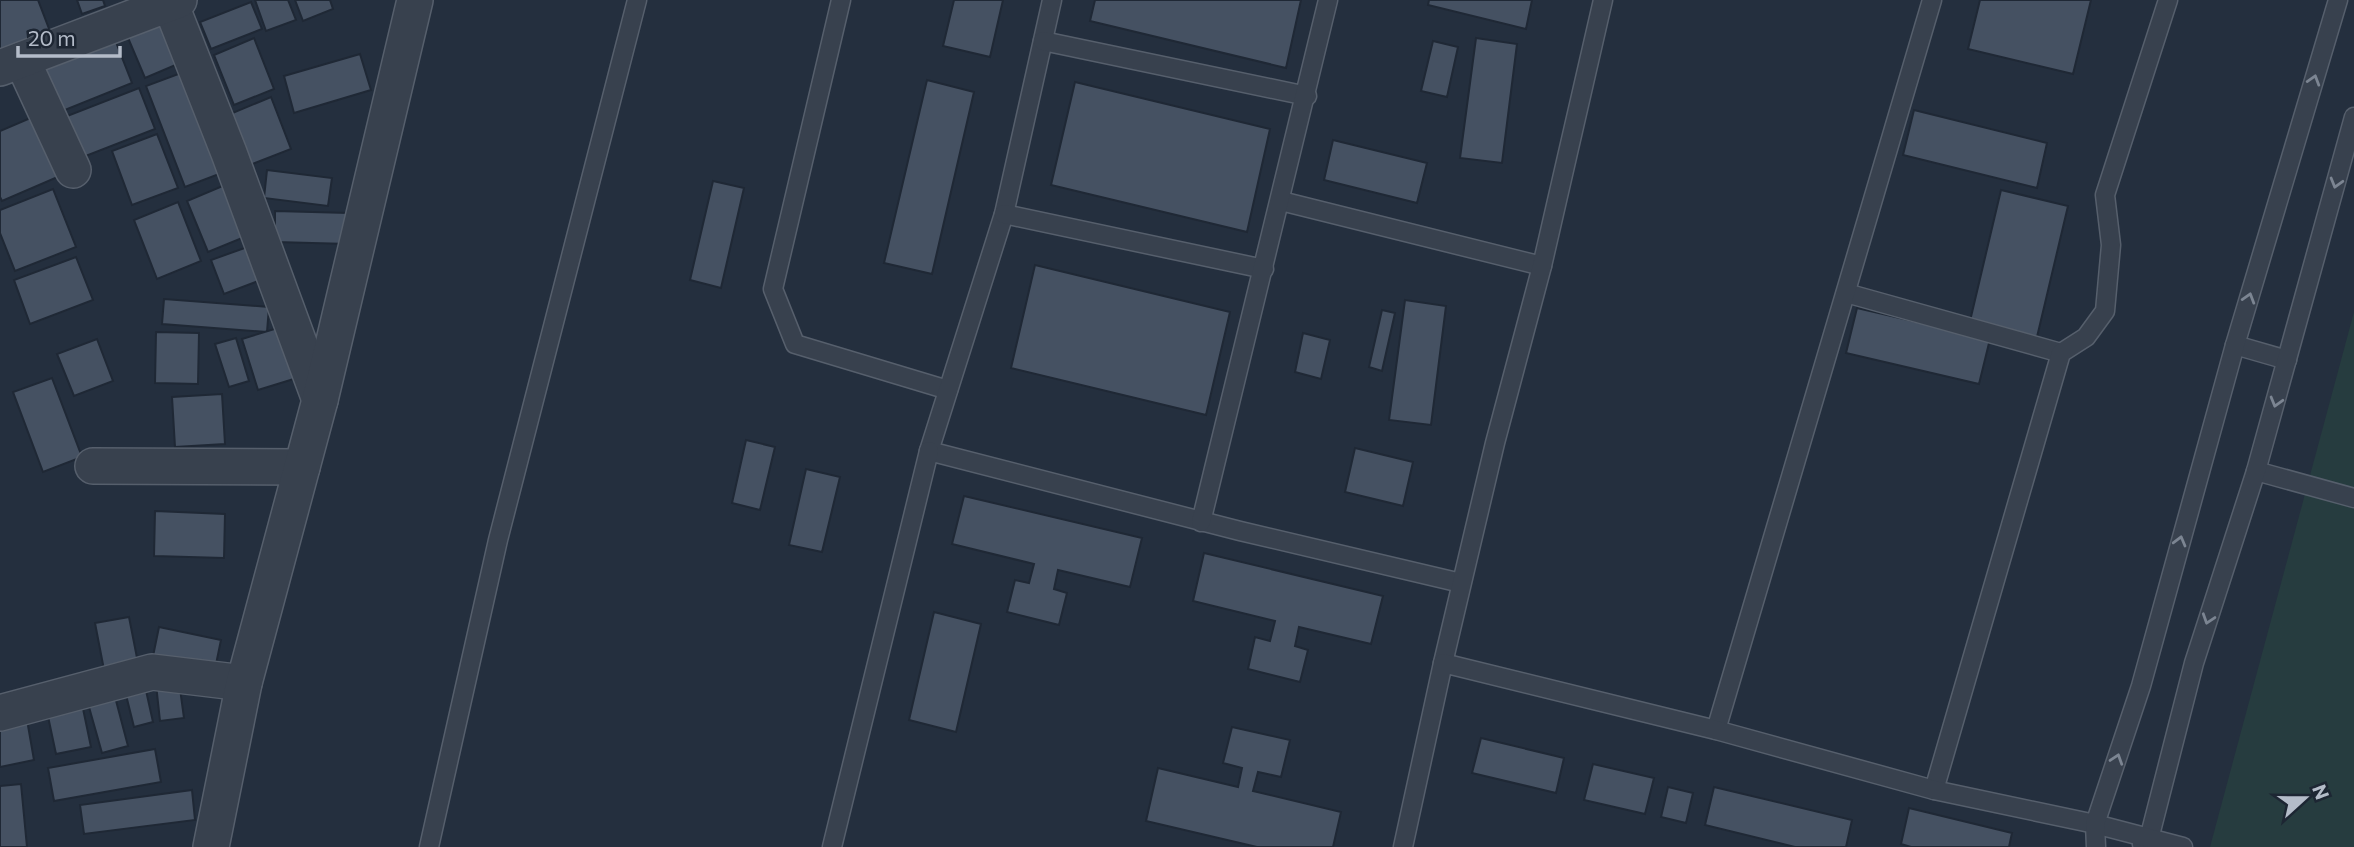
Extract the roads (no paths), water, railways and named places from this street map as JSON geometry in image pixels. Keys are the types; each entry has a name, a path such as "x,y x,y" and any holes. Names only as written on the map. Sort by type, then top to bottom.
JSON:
{"street":[{"path":"211,847 244,683 320,400 415,0"},
{"path":"73,170 11,64 174,2 320,400"},
{"path":"93,466 302,467"},
{"path":"0,713 152,672 244,683"}],"lane":[{"path":"429,847 498,540 637,0"},
{"path":"841,0 773,289 794,344 948,390"},
{"path":"832,847 929,451 1004,214 1052,0"},
{"path":"1201,522 1307,96 1328,0"},
{"path":"1403,847 1461,583 1542,266 1603,0"},
{"path":"1716,730 1932,0"},
{"path":"1934,790 2061,354 2086,337 2105,311 2111,245 2105,195 2168,0"},
{"path":"2096,847 2095,824 2141,686 2235,345 2338,0"},
{"path":"1043,41 1307,96"},
{"path":"2144,843 2194,663 2256,471 2354,117"},
{"path":"1281,201 1542,266"},
{"path":"1004,214 1264,269"},
{"path":"1846,293 2061,354"},
{"path":"2235,345 2287,360"},
{"path":"929,451 1201,522 1461,583"},
{"path":"2256,471 2354,498"},
{"path":"1443,663 1716,730 1934,790 2095,824 2144,843 2183,847"}]}
